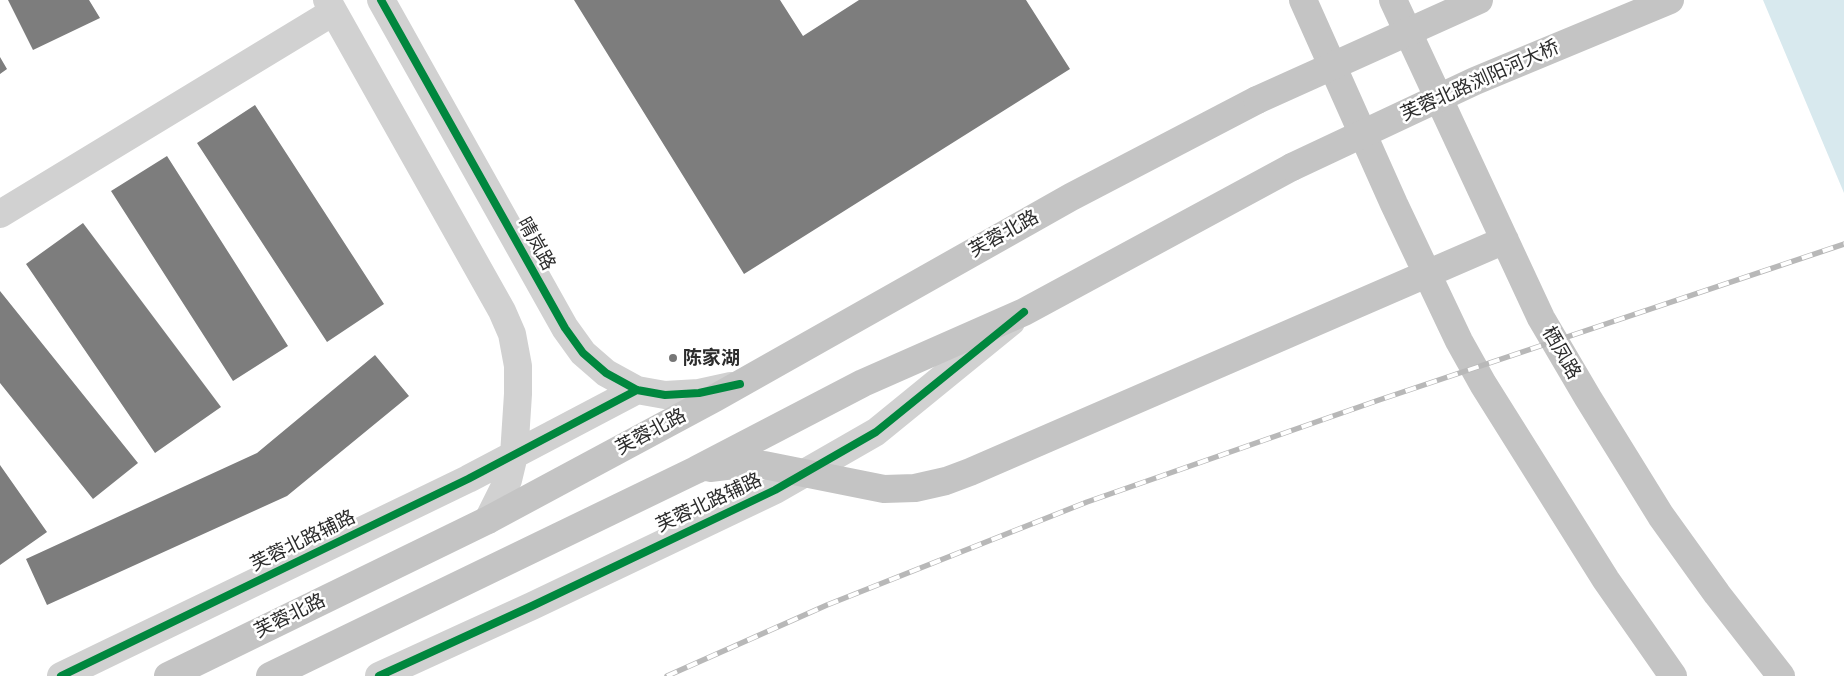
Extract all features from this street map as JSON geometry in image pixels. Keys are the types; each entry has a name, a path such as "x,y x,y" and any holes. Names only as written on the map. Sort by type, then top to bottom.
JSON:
{"main road":[{"path":"1303,0 1394,204 1460,341 1483,384 1606,580 1669,674"},
{"name":"栖凤路","path":"1393,0 1541,318 1661,516 1717,594 1782,676"},
{"name":"芙蓉北路","path":"168,676 488,520 740,384 1072,197 1257,100 1479,0"},
{"name":"芙蓉北路浏阳河大桥","path":"1024,312 1292,167 1475,82 1670,0"},
{"path":"696,470 734,465 764,465 884,488 915,488 946,481 1505,240"},
{"path":"270,676 696,470 863,383 1024,312"}],"street":[{"name":"晴岚路","path":"382,0 565,328 583,353 606,373 637,390 665,396 699,393 740,384"},
{"path":"0,214 330,6 502,311 512,334 518,366 514,455 508,480 488,520"},
{"name":"芙蓉北路辅路","path":"379,676 532,606 774,490 876,432 1024,312"},
{"name":"芙蓉北路辅路","path":"61,676 459,484 637,390"}],"shaded area":[{"path":"1763,0 1844,0 1844,193"}],"building":[{"path":"8,0 89,0 100,18 33,50"},
{"path":"574,0 780,0 803,36 859,0 1026,0 1070,69 744,274"},
{"path":"0,57 7,69 0,74"},
{"path":"255,105 384,304 327,342 197,143"},
{"path":"167,156 288,346 233,381 111,191"},
{"path":"83,223 221,407 155,453 26,264"},
{"path":"0,291 138,463 93,499 0,383"},
{"path":"375,355 409,396 287,496 47,605 26,559 257,453"},
{"path":"0,465 47,532 0,565"}],"railway":[{"path":"667,676 827,605 1087,502 1379,400 1844,244"}],"cycle path":[{"path":"381,0 565,328 583,353 606,373 637,390 665,395 699,393 740,384"},
{"path":"379,676 532,606 775,490 876,432 1024,312"},
{"path":"61,676 468,479 637,390"}],"place":[{"name":"陈家湖","path":"673,358"}]}
